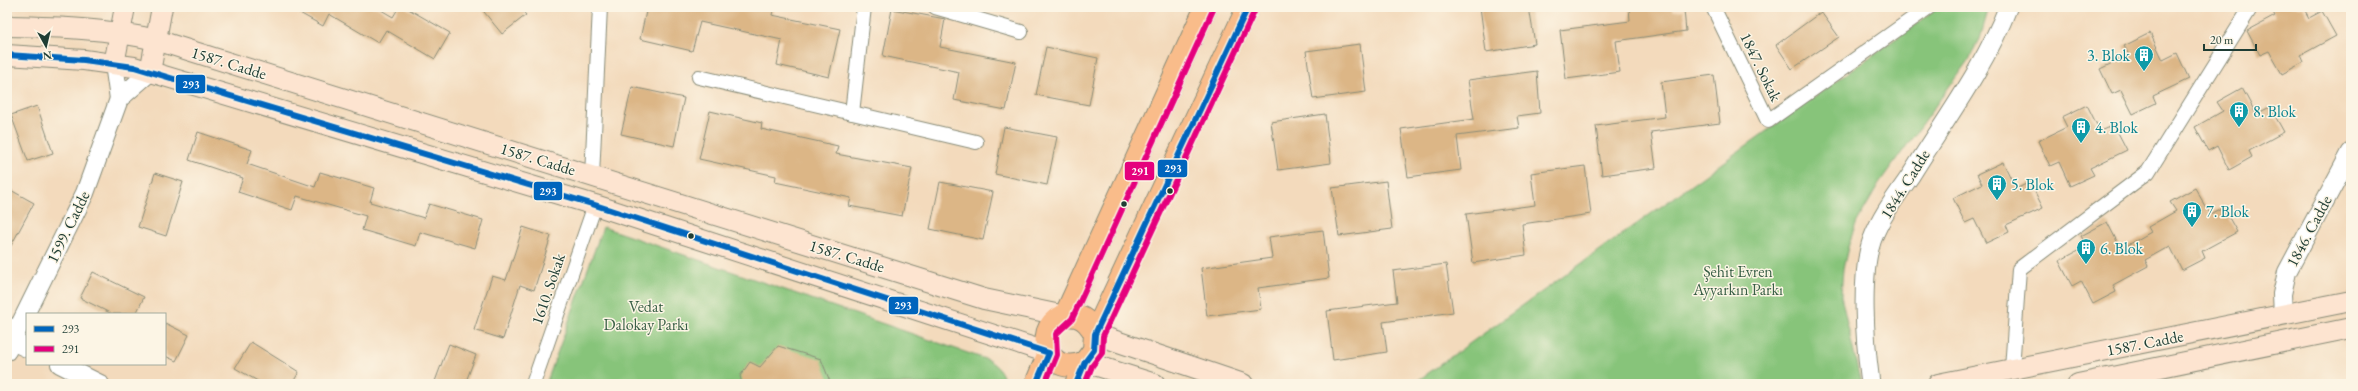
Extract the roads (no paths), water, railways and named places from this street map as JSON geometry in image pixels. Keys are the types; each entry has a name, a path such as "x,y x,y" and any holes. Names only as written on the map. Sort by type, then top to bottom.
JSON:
{"main road":[{"path":"114,64 125,7"},
{"path":"150,72 162,7"},
{"path":"1065,316 1206,7"},
{"path":"1076,384 1085,362 1094,350 1095,334 1248,7"},
{"name":"1587. Cadde","path":"7,26 76,29 156,40 984,299 1065,316"},
{"name":"1587. Cadde","path":"7,56 50,57 114,64 150,72 595,205 1049,353"},
{"name":"1587. Cadde","path":"1938,384 2351,301"},
{"path":"2283,315 2289,341"},
{"path":"1155,384 1085,362 1077,365 1061,364 1049,353 1046,345 1047,331 1056,321 1065,316 1079,317 1086,321 1095,334 1243,384"},
{"name":"1587. Cadde","path":"2078,384 2351,328"},
{"path":"1036,384 1049,353"}],"street":[{"path":"592,176 600,7"},
{"path":"852,113 864,7"},
{"path":"935,7 1021,32"},
{"name":"1847. Sokak","path":"1713,7 1768,121 1929,7"},
{"name":"1844. Cadde","path":"1871,382 1867,353 1865,300 1868,261 1872,241 1886,213 1980,67 2008,7"},
{"path":"2012,369 2019,269 2148,172 2251,7"},
{"name":"1599. Cadde","path":"14,337 85,193 119,99 114,64"},
{"name":"1599. Cadde","path":"119,99 150,72"},
{"path":"699,77 976,142"},
{"name":"1846. Cadde","path":"2283,315 2282,294 2287,272 2351,152"},
{"name":"1610. Sokak","path":"533,384 595,205"},
{"path":"62,365 100,384"}],"place":[{"name":"3. Blok","path":"2144,72"},
{"name":"8. Blok","path":"2239,128"},
{"name":"4. Blok","path":"2081,144"},
{"name":"5. Blok","path":"1997,201"},
{"name":"7. Blok","path":"2192,228"},
{"name":"6. Blok","path":"2086,265"}],"park label":[{"name":"Şehit Evren Ayyarkın Parkı","path":"1738,280"},
{"name":"Vedat Dalokay Parkı","path":"646,315"}]}
